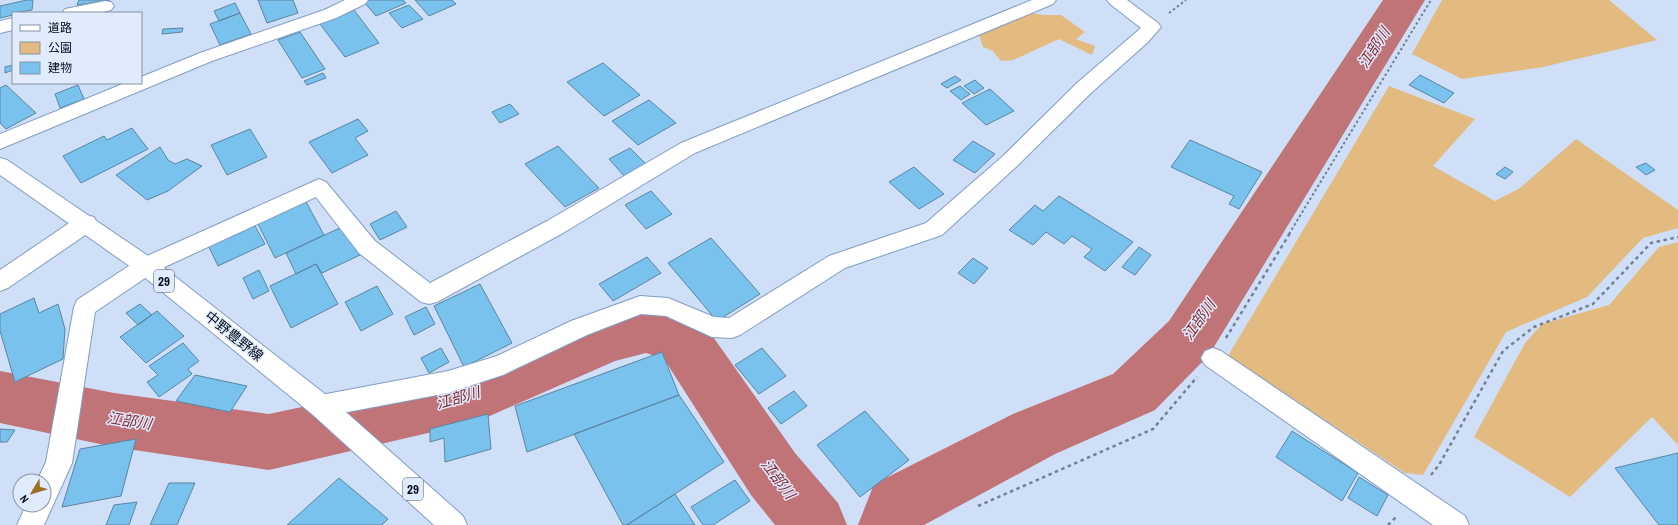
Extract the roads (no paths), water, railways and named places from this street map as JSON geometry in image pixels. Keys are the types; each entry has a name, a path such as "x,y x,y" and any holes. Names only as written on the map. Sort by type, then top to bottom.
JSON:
{"street":[{"path":"142,83 206,57 330,14 359,0"},
{"path":"52,478 59,463 85,306 146,266 319,187 367,247 429,295 555,227 688,148 1047,0"},
{"path":"321,406 448,382 503,365 579,328 640,305 668,307 712,328 732,328 837,262 934,229 1010,161 1084,88 1142,38 1152,27 1116,0"},
{"path":"76,12 105,6"},
{"path":"0,27 12,24"},
{"path":"0,142 141,84"},
{"name":"中野豊野線","path":"0,165 86,223 146,266 321,406 454,525"},
{"path":"0,282 86,223"},
{"path":"1213,358 1456,525"},
{"path":"30,525 35,513"}],"waterway":[{"name":"江部川","path":"890,525 897,506 1034,434 1134,392 1189,338 1404,0"},
{"name":"江部川","path":"0,397 114,420 269,442 471,397 604,340 646,329 684,341 773,474 815,525"}]}
